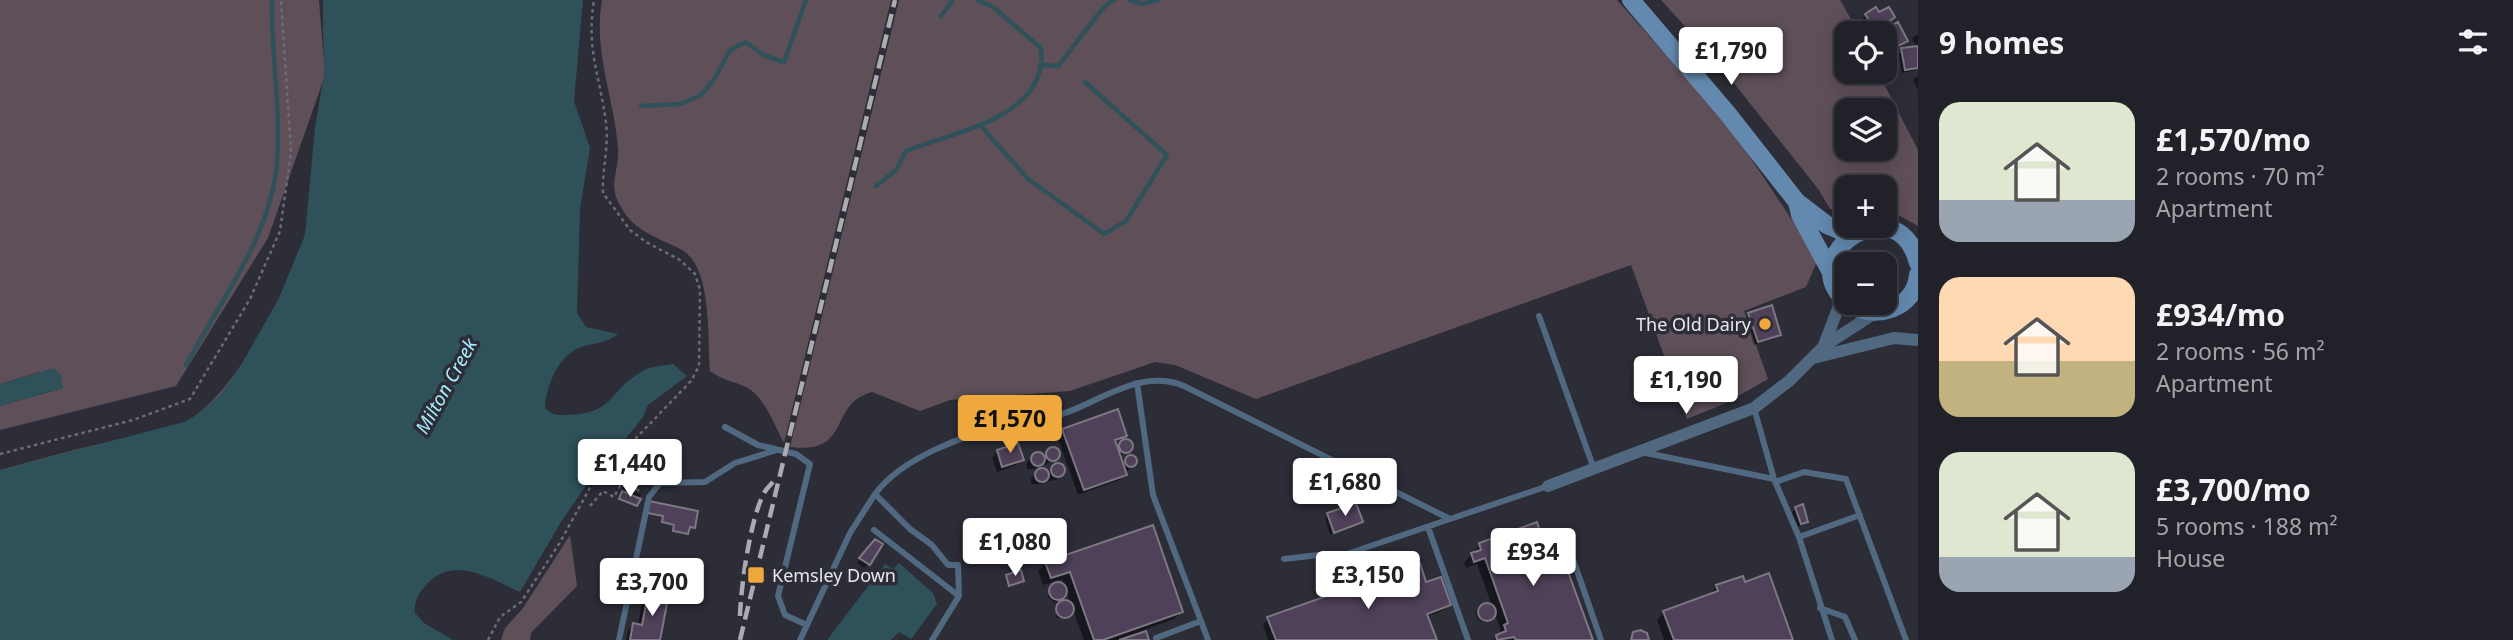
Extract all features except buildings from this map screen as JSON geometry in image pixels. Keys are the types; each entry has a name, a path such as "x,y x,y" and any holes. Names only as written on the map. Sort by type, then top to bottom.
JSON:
{"main road":[{"path":"1632,0 1728,114 1797,202 1833,276"},
{"path":"1797,202 1834,228"},
{"path":"1897,233 1909,242 1918,263"},
{"path":"1833,276 1833,261 1839,247 1847,238"},
{"path":"1909,307 1918,275"}],"street":[{"path":"1824,346 1838,315"},
{"path":"1548,486 1754,408 1789,381 1824,346 1872,315"},
{"path":"1813,358 1894,338 1918,340"}],"lane":[{"path":"1539,316 1594,469"},
{"path":"800,640 855,523 892,474 920,457 995,429 1053,418 1137,383 1163,379 1184,386 1450,519"},
{"path":"1137,383 1153,495 1208,640"},
{"path":"1754,408 1775,480 1799,537 1832,640"},
{"path":"725,427 758,445 798,455 810,464 778,593 785,615 807,625"},
{"path":"619,640 642,518 650,495 660,483 705,482 735,463 777,450"},
{"path":"1640,451 1775,480 1804,472 1846,479 1906,640"},
{"path":"1284,559 1318,555 1335,558 1548,486"},
{"path":"875,494 910,529 932,545 948,565 958,565 959,596 932,640"},
{"path":"1799,537 1860,515"},
{"path":"1428,527 1468,640"},
{"path":"874,530 959,596"},
{"path":"1564,533 1601,640"},
{"path":"1820,608 1845,617 1856,640"},
{"path":"1156,638 1201,621"}],"path":[{"path":"0,454 133,420 190,399 250,299 280,231 291,152 281,0"},
{"path":"488,640 500,617 521,602 559,544 585,493 643,433 658,412 691,381 701,358 699,290 695,274 680,260 630,230 603,193 608,153 606,123 590,51 594,0"},
{"path":"590,506 603,491 614,497 621,484 650,495"}],"shaded area":[{"path":"0,0 319,0 324,63 323,0 477,169 0,640 0,470 176,426 203,410 222,390 258,338 299,256 309,216 323,81 268,238 176,386 0,430 0,406 63,388 39,372 0,384"},
{"path":"602,0 891,0 784,443 759,397 746,387 710,371 704,288 692,259 682,250 634,224 617,200 614,185 618,148 600,38"},
{"path":"899,0 1617,0 1728,124 1818,259 1806,287 1744,311 1768,379 1726,403 1687,419 1631,265 1256,399 1175,365 1155,362 1070,391 950,400 920,411 872,392 858,398 849,407 832,436 823,443 810,447 790,447"},
{"path":"1661,0 1840,0 1852,21 1834,21 1834,84 1884,84 1891,98 1834,98 1834,161 1897,161 1897,109 1918,150 1918,226 1897,214 1897,175 1834,175 1834,210 1830,209 1819,190 1713,57"},
{"path":"570,535 577,586 531,633 530,640 501,640 505,628 523,608"}],"water":[{"name":"Milton Creek","path":"323,0 583,0 574,101 590,148 580,209 577,313 586,327 618,334 605,341 581,347 566,357 551,382 545,408 560,415 594,411 609,401 630,380 652,367 673,364 687,376 648,405 643,417 623,442 605,458 561,522 520,592 485,576 462,570 439,575 425,586 416,601 415,613 424,623 453,640 0,640 0,470 184,422 199,414 219,396 240,367 279,298 305,235 315,127 324,75"},
{"path":"54,368 61,375 63,388 0,406 0,384"},
{"path":"899,563 933,593 937,604 911,639 899,632 891,640 827,640 885,564 893,569"}],"waterway":[{"path":"186,365 255,241 273,188 278,141 272,0"},
{"path":"641,106 680,104 701,95 715,78 730,50 746,42 763,55 784,62 806,0"},
{"path":"941,16 953,0"},
{"path":"876,186 896,170 906,151 995,118 1015,106 1030,91 1040,71 1041,48 993,7 977,0"},
{"path":"1043,65 1058,66 1104,7 1114,0"},
{"path":"1130,0 1142,4 1158,0"},
{"path":"981,126 1027,178 1104,234 1126,221 1167,155 1085,82"}],"railway":[{"path":"740,640 895,0"},
{"path":"740,616 744,571 754,521 764,492 777,477"}],"place":[{"name":"The Old Dairy","path":"1765,324"},
{"name":"Kemsley Down","path":"756,575"}]}
